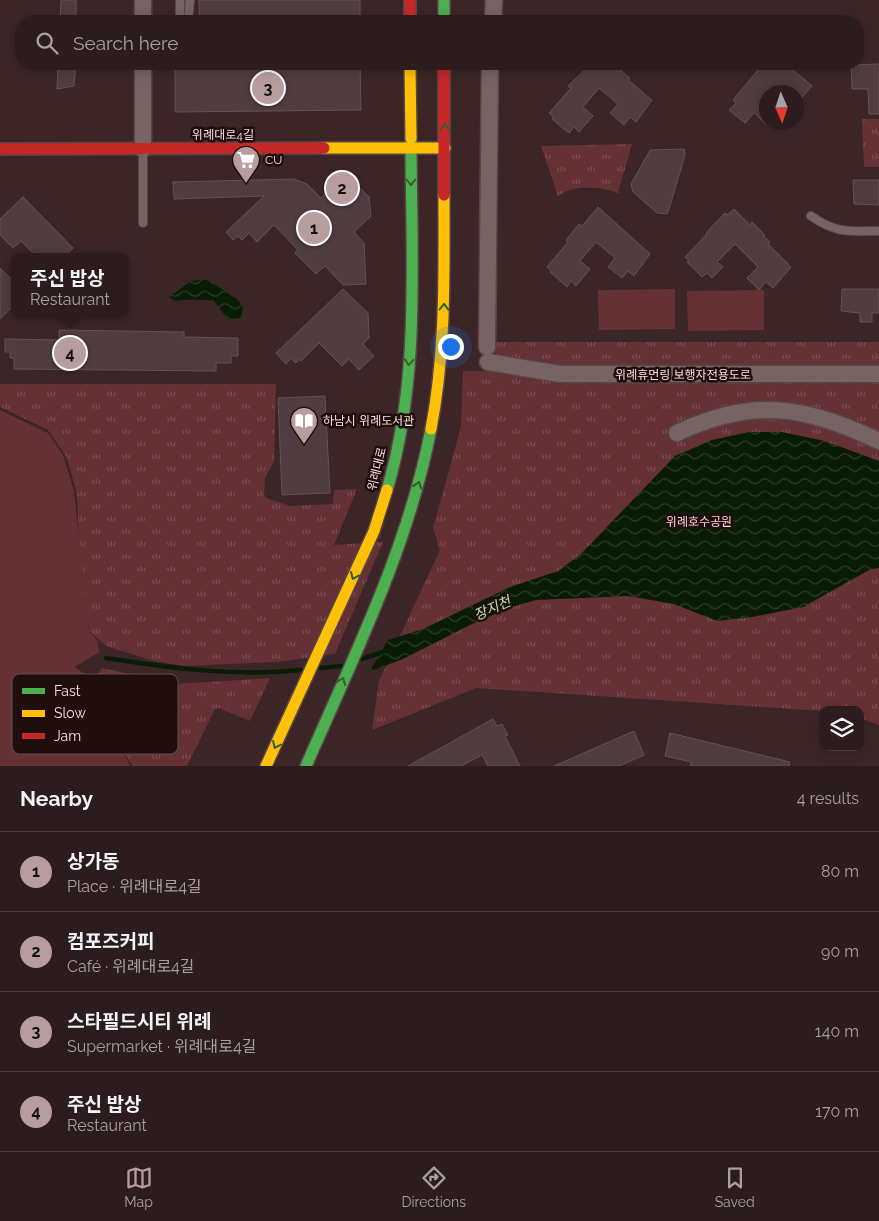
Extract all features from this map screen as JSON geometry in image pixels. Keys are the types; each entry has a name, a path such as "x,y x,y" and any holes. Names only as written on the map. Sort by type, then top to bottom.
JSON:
{"main road":[{"path":"410,0 410,15"},
{"path":"444,0 444,15"},
{"name":"위례대로","path":"266,766 374,531 394,466 408,376 412,328 410,70"},
{"path":"306,766 404,532 422,474 439,387 444,326 444,70"},
{"path":"432,85 437,86 444,82"},
{"name":"위례대로4길","path":"0,149 445,148"}],"street":[{"path":"143,0 143,15"},
{"path":"493,15 494,0"},
{"path":"143,70 143,149"},
{"name":"위례휴먼링 보행자전용도로","path":"490,70 488,354 560,374 879,374"},
{"path":"677,433 703,421 733,413 778,409 814,415 847,426 879,441"}],"lane":[{"path":"180,0 180,15"},
{"path":"189,15 190,0"},
{"path":"143,149 143,223"},
{"path":"811,216 827,227 845,231 879,231"}],"green space":[{"path":"862,119 879,119 879,167 864,167"},
{"path":"632,144 618,193 604,189 579,188 564,192 558,196 541,146"},
{"path":"675,289 675,329 599,330 598,290"},
{"path":"764,290 764,330 688,331 687,291"},
{"name":"위례호수공원","path":"495,342 879,342 879,725 864,719 864,706 819,706 819,711 476,688 372,730 379,681 440,550 433,528 461,427 463,371 494,371"},
{"path":"0,384 276,384 274,461 265,478 264,496 289,506 333,504 334,490 357,489 334,545 383,542 335,654 276,662 184,666 154,661 106,646 89,631 79,544 77,494 67,458 48,430 0,407"},
{"path":"0,410 48,433 63,455 74,491 89,631 97,640 99,652 75,667 85,674 12,674 12,754 124,754 130,766 0,766"},
{"path":"102,668 130,674 98,674"},
{"path":"270,678 250,721 219,708 215,709 187,766 133,766 125,754 178,754 178,684"}],"water":[{"path":"207,279 237,299 243,306 241,318 228,319 213,300 176,301 169,297 191,281"},
{"name":"장지천","path":"749,432 782,432 825,441 879,461 879,568 871,569 803,607 752,617 717,621 674,604 628,596 536,600 512,607 470,625 403,659 369,672 388,640 423,629 510,587 558,571 581,554 675,456 712,440"}],"building":[{"path":"61,0 76,0 76,15 60,15"},
{"path":"199,0 360,0 360,15 199,15"},
{"path":"879,64 879,114 869,114 868,89 852,89 851,70 864,70 864,65"},
{"path":"58,70 75,70 74,86 57,89"},
{"path":"175,70 360,70 361,110 175,112"},
{"path":"585,70 620,70 630,78 628,80 652,100 636,122 630,117 624,125 610,113 618,104 599,88 583,107 593,116 579,132 574,127 569,133 552,119 554,117 549,113 571,88 568,86"},
{"path":"758,70 793,70 812,86 804,95 804,85 759,85 759,118 754,113 745,123 729,110 736,103 733,100"},
{"path":"684,149 685,155 667,214 657,213 633,192 631,184 650,150"},
{"path":"294,179 307,184 321,198 334,184 355,183 369,197 371,216 354,232 364,243 366,284 343,285 325,266 316,274 295,253 298,250 274,225 257,242 249,233 242,240 238,236 233,240 226,232 264,196 174,199 173,182"},
{"path":"853,180 879,180 879,205 854,204"},
{"path":"23,197 73,248 68,253 33,253 21,241 13,248 0,235 0,219"},
{"path":"598,207 650,254 634,276 628,271 622,278 608,267 615,258 596,242 580,261 590,269 576,286 571,281 567,287 547,267 568,242 566,240 579,224 582,226"},
{"path":"734,209 750,225 752,222 765,235 763,236 770,242 768,244 791,267 773,288 766,282 759,290 747,278 758,267 735,244 717,262 723,267 712,278 707,273 702,277 687,262 689,261 685,257 706,233 725,213 727,215"},
{"path":"0,268 11,279 11,308 0,319"},
{"path":"343,289 368,313 369,338 363,344 374,356 359,370 349,359 342,366 319,343 301,361 299,359 296,363 291,358 286,364 276,353"},
{"path":"842,289 879,289 879,313 872,313 872,322 860,322 860,313 841,311"},
{"path":"59,330 184,332 184,337 238,338 238,356 231,356 231,363 216,363 216,371 14,369 14,358 10,358 10,352 5,352 5,339 59,340"},
{"name":"하남시 위례도서관","path":"325,396 330,493 282,495 278,398"},
{"path":"493,719 497,726 502,724 508,735 505,736 520,766 488,766 482,755 461,766 408,766"},
{"path":"634,731 644,755 619,766 554,766"},
{"path":"670,733 790,762 789,766 690,766 691,762 665,756"}],"waterway":[{"name":"장지천","path":"362,659 385,651"},
{"name":"장지천","path":"106,658 179,668 227,672 301,670"},
{"name":"장지천","path":"321,668 341,666"}],"traffic: fast":[{"path":"444,0 444,15"},
{"path":"387,490 398,447 410,360 412,316 411,138"},
{"path":"306,766 361,642 394,559 409,516 431,429"}],"traffic: slow":[{"path":"410,70 411,138"},
{"path":"324,148 445,148"},
{"path":"431,429 442,342 444,195"},
{"path":"266,766 374,531 387,490"}],"traffic: jam":[{"path":"410,0 410,15"},
{"path":"444,70 444,195"},
{"path":"0,149 324,148"}],"place":[{"name":"스타필드시티 위례","path":"268,88"},
{"name":"CU","path":"246,184"},
{"name":"컴포즈커피","path":"342,188"},
{"name":"상가동","path":"314,228"},
{"name":"주신 밥상","path":"70,353"},
{"name":"하남시 위례도서관","path":"304,445"}]}
